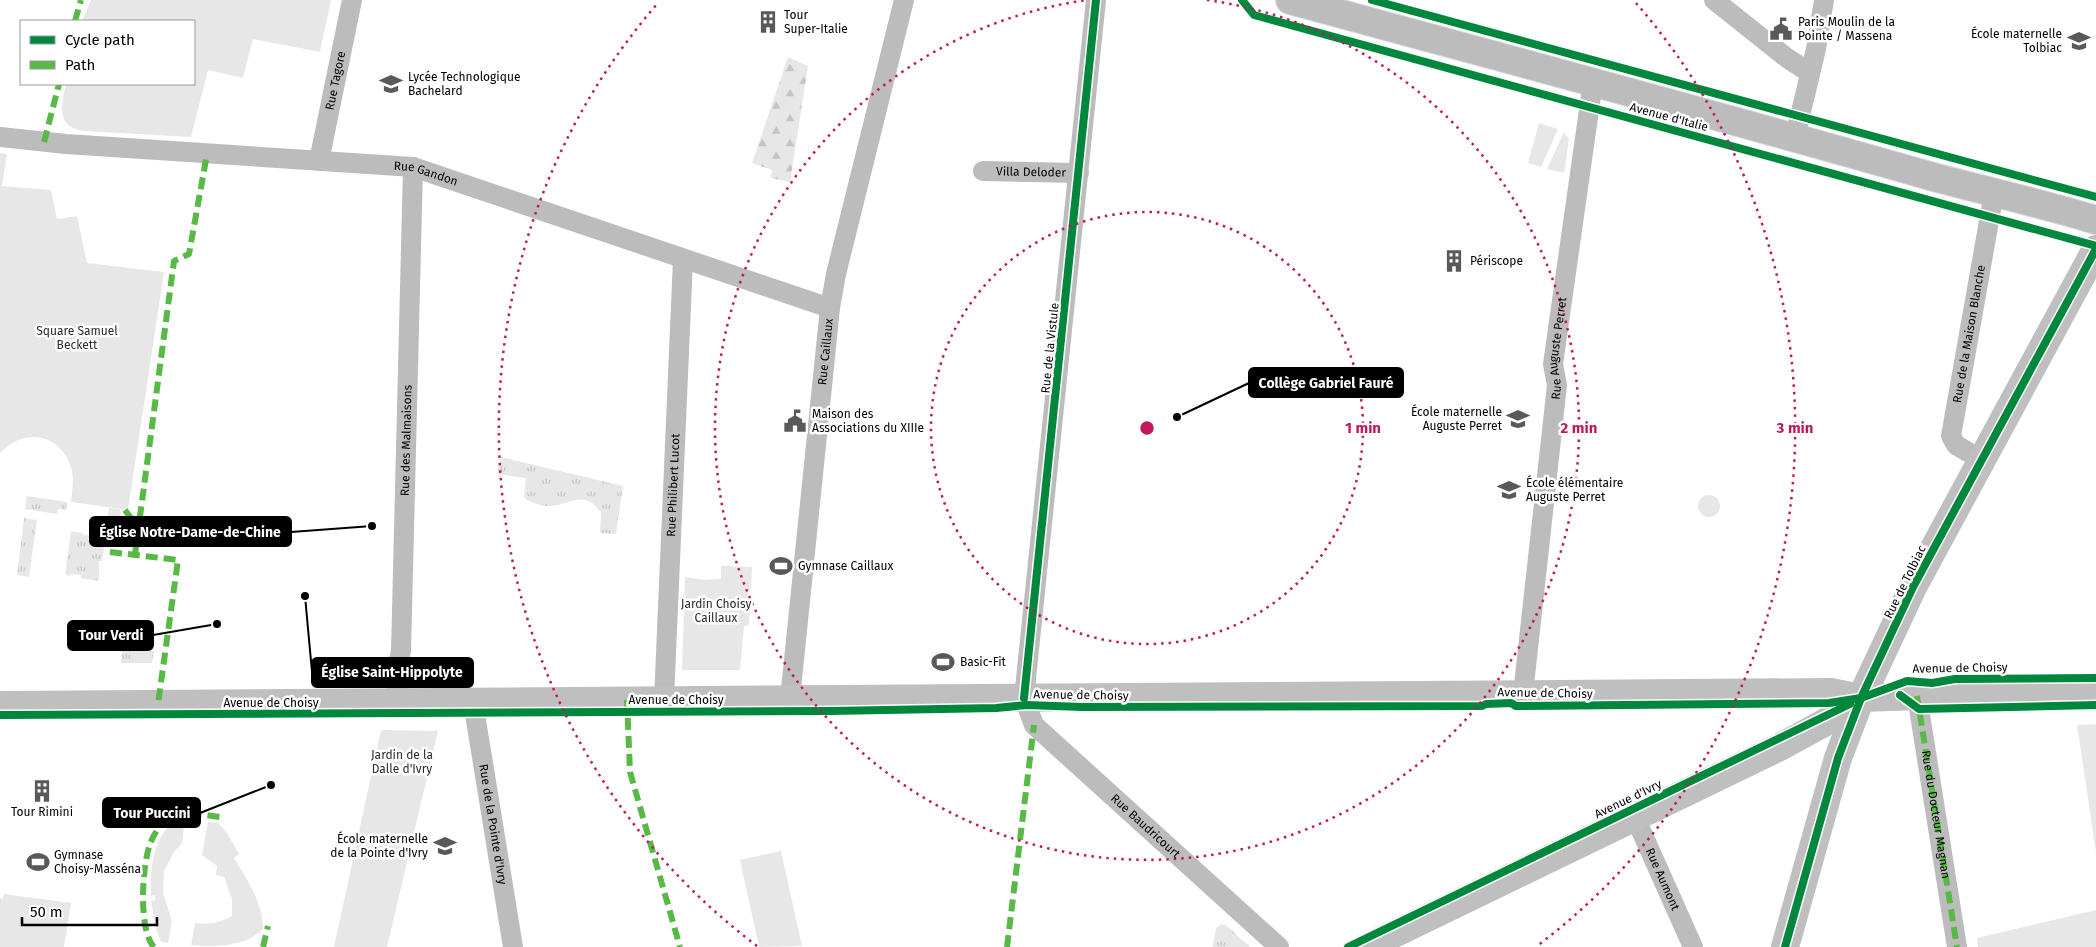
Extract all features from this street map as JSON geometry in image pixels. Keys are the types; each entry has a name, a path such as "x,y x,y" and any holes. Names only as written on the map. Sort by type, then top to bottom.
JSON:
{"main road":[{"name":"Avenue d'Italie","path":"1290,0 2096,220"},
{"name":"Rue de Tolbiac","path":"1785,947 1838,758 1861,698 1913,587 2096,249"},
{"name":"Avenue de Choisy","path":"0,704 1831,692 1861,698 1917,696 1967,689 2096,689"},
{"name":"Avenue d'Ivry","path":"1367,947 1780,746 1824,723 1861,698"}],"street":[{"name":"Rue Tagore","path":"319,160 352,0"},
{"name":"Rue Caillaux","path":"790,699 830,308 836,274 904,0"},
{"name":"Rue de la Vistule","path":"1024,698 1096,0"},
{"path":"1714,0 1787,58 1810,73"},
{"path":"1795,137 1824,0"},
{"name":"Rue Auguste Perret","path":"1523,694 1557,385 1553,364 1593,82"},
{"name":"Rue Gandon","path":"0,137 66,144 413,167 830,308"},
{"name":"Rue des Malmaisons","path":"397,702 398,664 401,651 413,167"},
{"name":"Villa Deloder","path":"983,171 1079,173"},
{"name":"Rue de la Maison Blanche","path":"1982,460 1956,445 1951,436 1994,193"},
{"name":"Rue Philibert Lucot","path":"664,700 683,259"},
{"name":"Rue du Docteur Magnan","path":"1917,696 1957,947"},
{"name":"Rue Baudricourt","path":"1024,698 1034,725 1279,947"},
{"name":"Rue de la Pointe d'Ivry","path":"473,702 513,947"},
{"name":"Rue Aumont","path":"1635,817 1693,947"}],"green space":[{"path":"91,0 331,0 320,52 253,39 243,78 208,70 191,137 75,129 64,120 62,107 66,85 195,85 195,20 82,20"},
{"path":"788,57 808,66 790,182 771,178 772,170 752,163"},
{"path":"1539,123 1558,129 1541,167 1528,163"},
{"path":"1564,132 1569,139 1564,173 1547,169"},
{"name":"Square Samuel Beckett","path":"0,153 7,154 2,186 51,190 57,219 77,216 87,263 164,272 128,510 71,502 72,471 67,458 52,442 42,438 31,437 21,439 0,453"},
{"path":"501,457 623,486 616,534 600,533 601,513 595,505 588,501 576,500 555,506 547,506 538,505 524,498 526,478 497,474"},
{"path":"1709,495 1717,498 1720,506 1717,514 1709,517 1701,514 1698,506 1701,498"},
{"path":"27,496 67,502 66,510 58,509 57,514 25,509"},
{"path":"109,508 120,509 121,516 128,524 126,529 122,531 106,528"},
{"path":"24,518 37,520 29,577 17,575"},
{"path":"71,531 83,533 83,535 106,536 102,561 99,561 99,581 81,578 81,575 65,575"},
{"name":"Jardin Choisy Caillaux","path":"721,566 752,567 751,589 748,590 747,605 750,605 749,625 744,626 740,670 682,670 685,577 704,580 721,579"},
{"path":"122,647 154,651 152,663 121,663"},
{"path":"2096,724 2096,852 2077,725"},
{"name":"Jardin de la Dalle d'Ivry","path":"381,730 438,731 387,947 334,947"},
{"path":"177,817 185,819 182,843 174,852 164,871 163,893 172,921 168,943 161,942 155,925 151,901 155,900 155,895 151,896 151,873 158,843"},
{"path":"208,822 218,823 227,833 239,854 234,858 257,900 263,929 248,939 220,946 191,945 195,923 214,923 232,916 232,899 224,877 216,875 217,866 202,855"},
{"path":"781,851 802,946 759,947 740,860"},
{"path":"4,894 71,903 64,947 0,947 0,898 3,899"},
{"path":"2096,910 2096,947 1978,947 1977,938"},
{"path":"1222,924 1226,925 1250,947 1213,947 1216,928"}],"marked path":[{"path":"75,20 81,0"},
{"path":"44,142 59,85"},
{"path":"135,554 174,261 189,254 207,154"},
{"path":"125,510 138,528"},
{"path":"110,552 178,560 158,704"},
{"path":"1917,696 1957,947"},
{"path":"627,700 630,772 680,947"},
{"path":"1007,947 1034,725"},
{"path":"154,947 149,939 146,927 143,897 147,854 152,839 165,821 177,811 220,817"},
{"path":"263,947 268,926"}],"cycle path":[{"path":"1024,698 1096,0"},
{"path":"1242,0 1254,15 2096,246"},
{"path":"1372,0 2096,197"},
{"path":"1785,947 1838,758 1861,698 1913,587 2096,249"},
{"path":"0,715 830,711 996,708 1027,705 1082,707 1482,706 1486,704 1511,703 1516,706 1829,703 1861,698 1907,681 1932,683 1955,679 2096,678"},
{"path":"1900,695 1919,709 2096,705"},
{"path":"1348,947 1850,704"}],"place":[{"name":"Tour Super-Italie","path":"768,22"},
{"name":"Paris Moulin de la Pointe / Massena","path":"1781,29"},
{"name":"École maternelle Tolbiac","path":"2079,41"},
{"name":"Lycée Technologique Bachelard","path":"391,84"},
{"name":"Périscope","path":"1454,261"},
{"name":"Collège Gabriel Fauré","path":"1177,417"},
{"name":"École maternelle Auguste Perret","path":"1518,419"},
{"name":"Maison des Associations du XIIIe","path":"795,421"},
{"name":"École élémentaire Auguste Perret","path":"1509,490"},
{"name":"Église Notre-Dame-de-Chine","path":"372,526"},
{"name":"Gymnase Caillaux","path":"781,566"},
{"name":"Église Saint-Hippolyte","path":"305,596"},
{"name":"Tour Verdi","path":"217,624"},
{"name":"Basic-Fit","path":"943,662"},
{"name":"Tour Puccini","path":"271,785"},
{"name":"Tour Rimini","path":"42,791"},
{"name":"École maternelle de la Pointe d'Ivry","path":"445,846"},
{"name":"Gymnase Choisy-Masséna","path":"38,862"}]}
